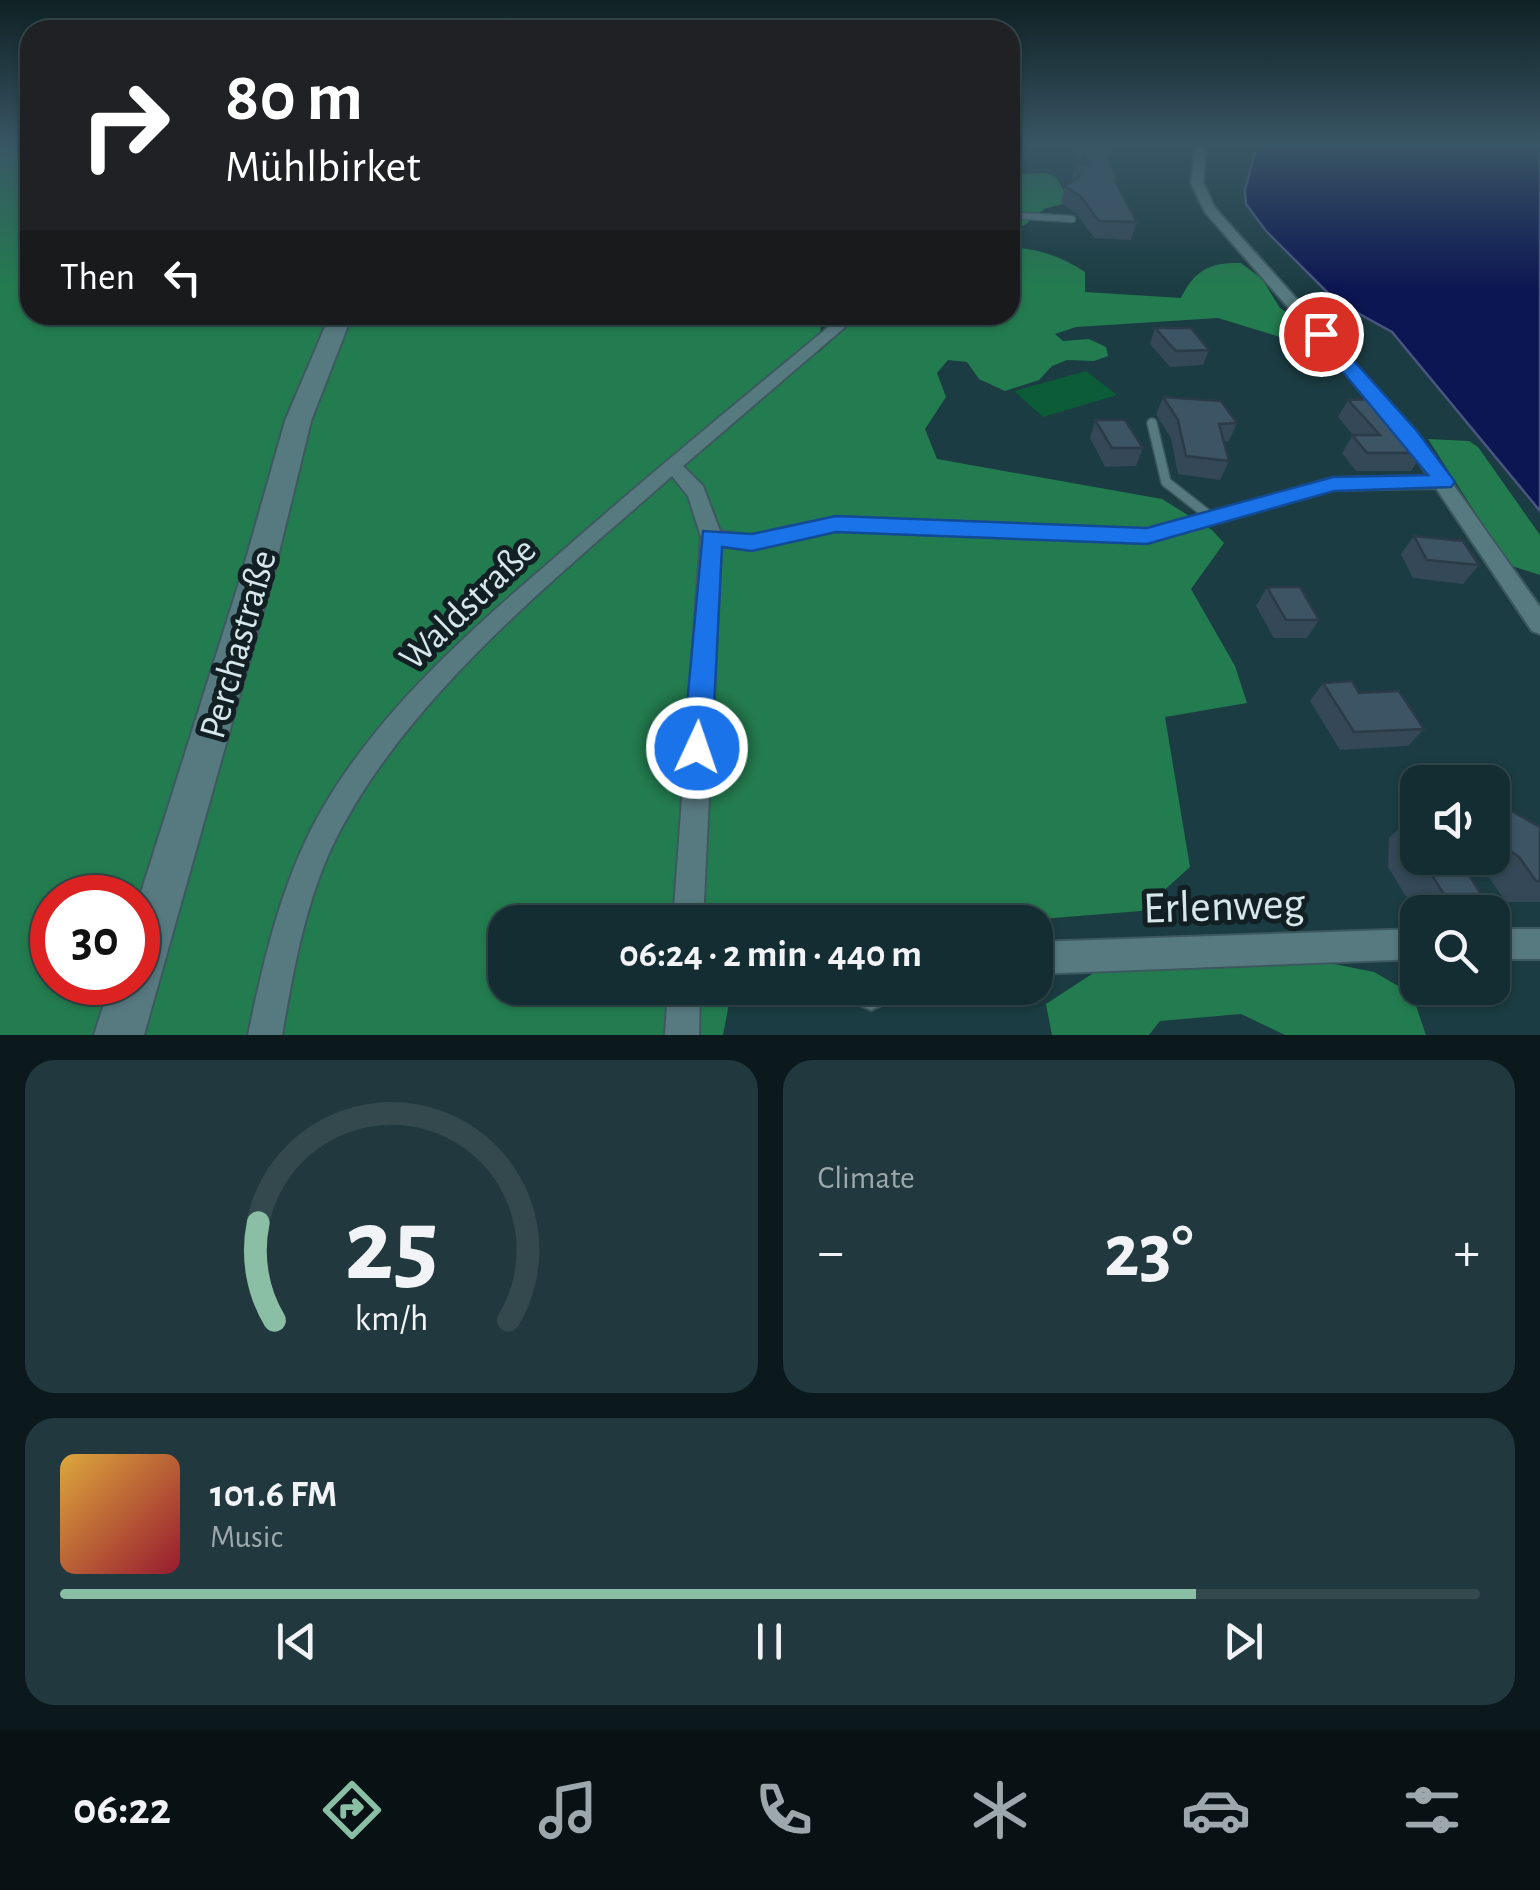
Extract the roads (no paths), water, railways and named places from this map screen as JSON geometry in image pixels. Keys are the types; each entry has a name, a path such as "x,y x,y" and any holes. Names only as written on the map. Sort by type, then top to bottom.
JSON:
{"main road":[{"name":"Perchastraße","path":"160,901 258,573 298,421 336,325"},
{"path":"118,1035 128,1005"}],"street":[{"path":"1201,193 1209,210 1246,256 1347,361 1444,482 1540,625"},
{"name":"Waldstraße","path":"265,1035 300,891 332,819 430,688 521,599 669,467 840,325"},
{"path":"669,467 683,472 697,492 711,537 689,905"},
{"path":"711,537 752,543 836,524 1147,536 1333,484 1444,482"},
{"path":"1510,944 1540,944"},
{"name":"Erlenweg","path":"1053,957 1400,945"},
{"path":"682,1035 683,1005"}],"lane":[{"path":"1020,216 1072,219"},
{"path":"1152,423 1166,482 1212,518"}]}
